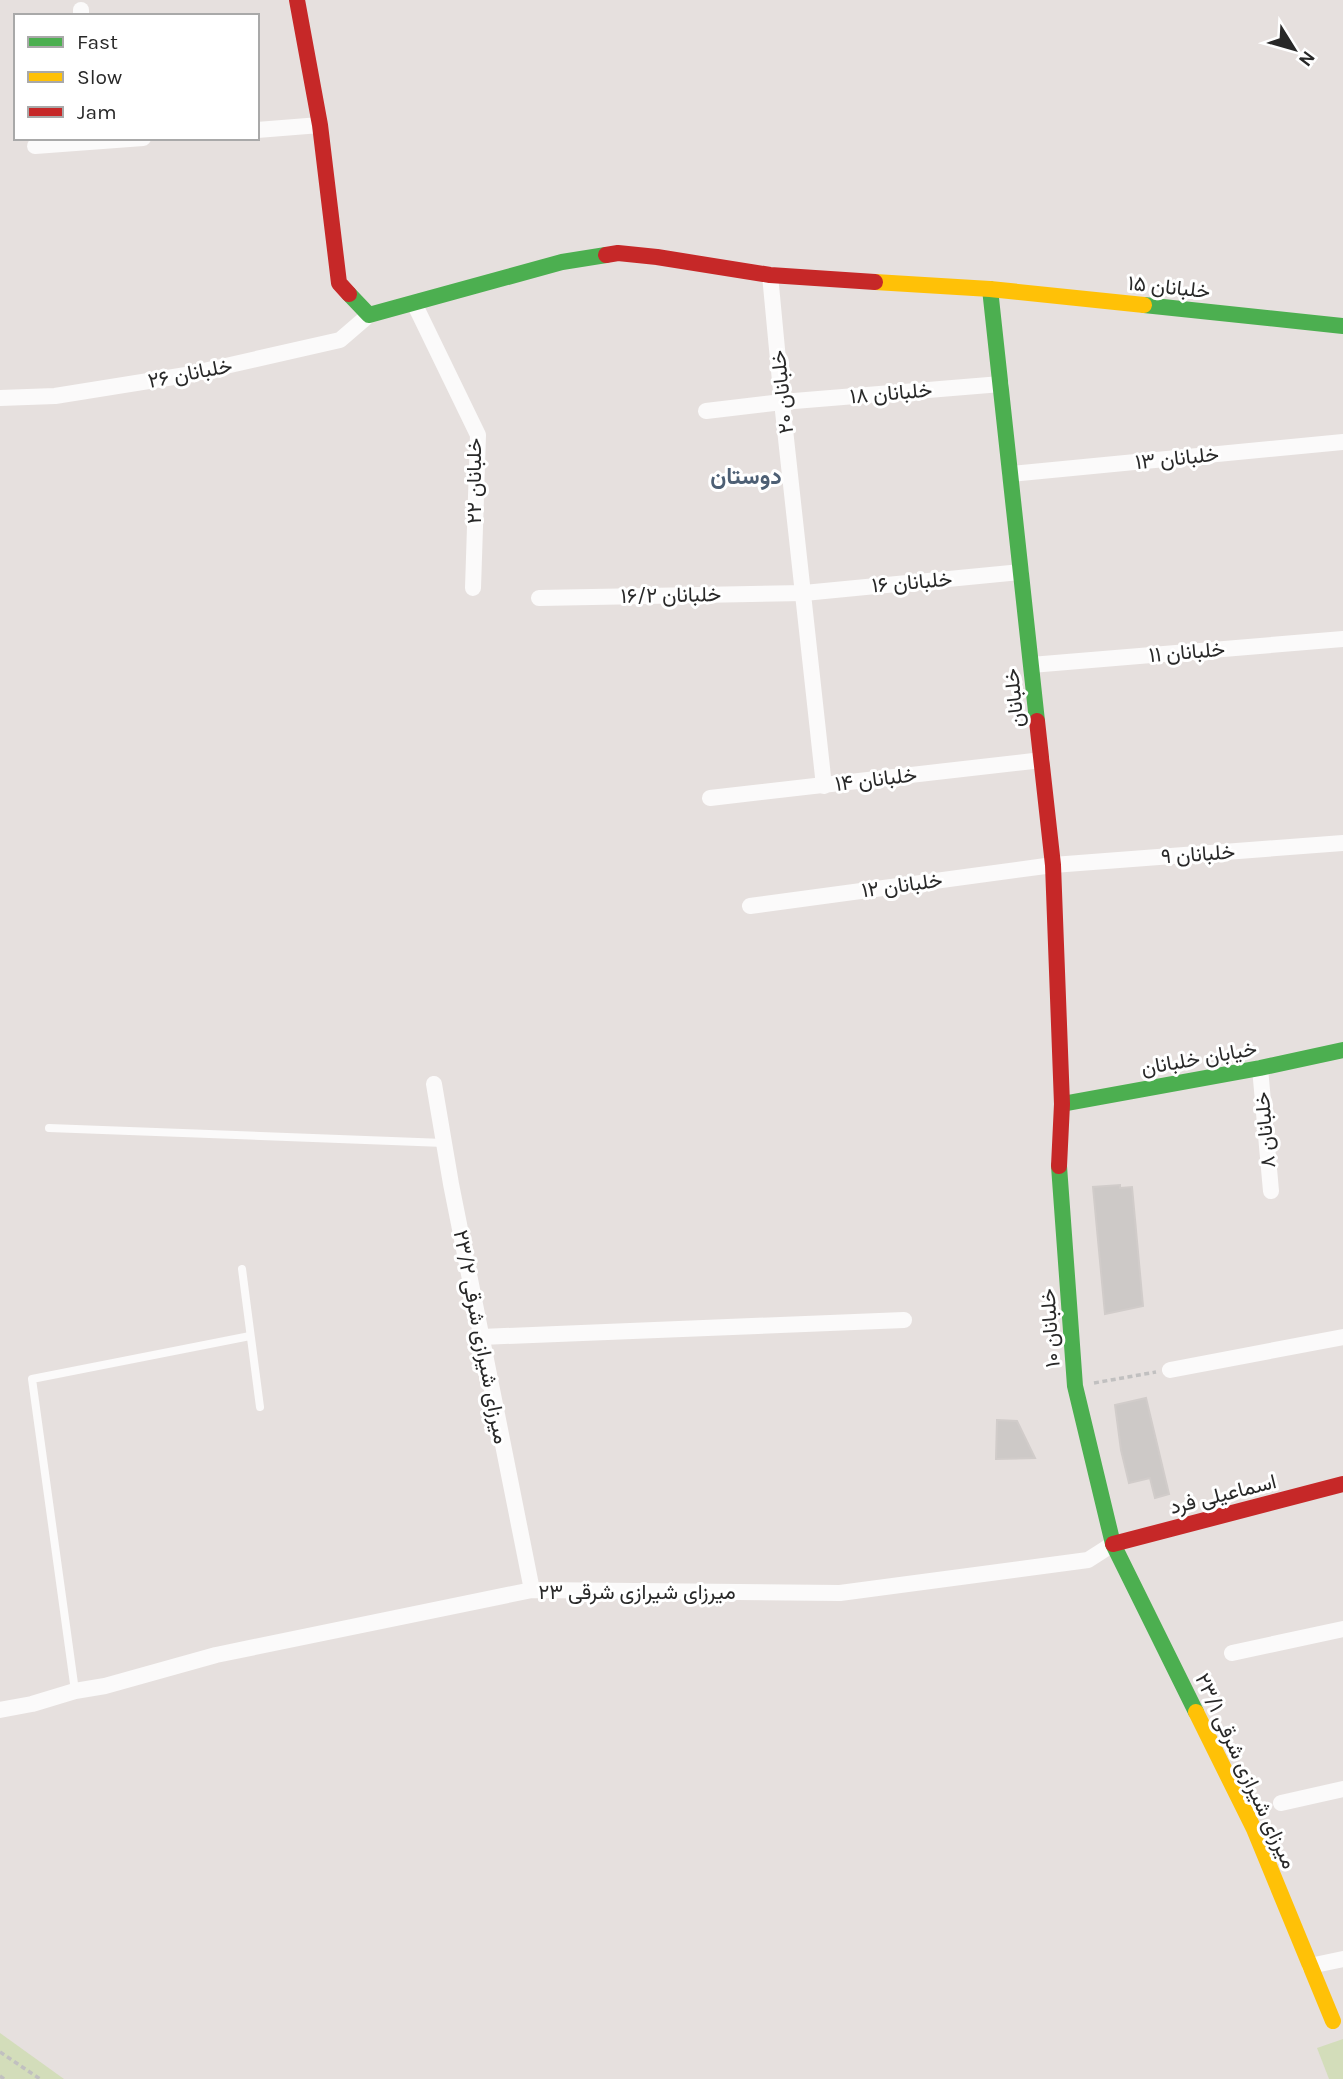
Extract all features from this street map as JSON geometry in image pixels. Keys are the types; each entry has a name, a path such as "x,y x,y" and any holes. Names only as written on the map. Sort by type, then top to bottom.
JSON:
{"street":[{"path":"298,0 320,125 339,283 369,314"},
{"path":"259,130 320,125"},
{"path":"35,146 92,140"},
{"name":"۱۵ خلبانان","path":"369,314 562,262 618,253 770,275 990,289 1343,326"},
{"name":"۲۰ خلبانان","path":"770,275 824,786"},
{"name":"خلبانان","path":"990,289 1053,865 1062,1104"},
{"name":"۲۲ خلبانان","path":"414,303 478,435 473,588"},
{"name":"۲۶ خلبانان","path":"0,398 55,396 186,375 340,340 369,314"},
{"name":"۱۸ خلبانان","path":"706,411 1001,384"},
{"name":"۱۳ خلبانان","path":"1010,474 1343,442"},
{"name":"۱۶ خلبانان","path":"804,593 1021,572"},
{"name":"۱۶/۲ خلبانان","path":"539,598 804,593"},
{"name":"۱۱ خلبانان","path":"1031,665 1343,639"},
{"name":"۱۴ خلبانان","path":"710,798 1042,760"},
{"name":"۹ خلبانان","path":"1053,865 1343,844"},
{"name":"۱۲ خلبانان","path":"750,906 1053,865"},
{"name":"خیابان خلبانان","path":"1062,1104 1343,1050"},
{"name":"۸ خلبانان","path":"1260,1068 1271,1191"},
{"name":"۲۳/۲ میرزای شیرازی شرقی","path":"434,1084 532,1590"},
{"name":"۱۰ خلبانان","path":"1062,1104 1058,1157 1075,1386 1113,1544"},
{"path":"481,1337 904,1320"},
{"path":"1170,1370 1343,1338"},
{"name":"اسماعیلی فرد","path":"1113,1544 1343,1484"},
{"name":"۲۳ میرزای شیرازی شرقی","path":"0,1710 105,1686 216,1655 532,1590 841,1593 1088,1560 1113,1544"},
{"name":"۲۳/۱ میرزای شیرازی شرقی","path":"1113,1544 1254,1829 1333,2021"},
{"path":"1232,1653 1343,1629"},
{"path":"1281,1803 1343,1789"},
{"path":"1310,1966 1343,1959"}],"lane":[{"path":"49,1128 444,1143"},
{"path":"242,1269 260,1407"},
{"path":"75,1691 32,1379 250,1336"}],"path":[{"path":"1075,1386 1170,1370"},
{"path":"0,2052 32,2077 40,2079"}],"green space":[{"path":"0,2033 64,2079 0,2079"},
{"path":"1343,2039 1343,2079 1329,2079 1317,2048"}],"building":[{"path":"1120,1185 1120,1188 1132,1187 1143,1306 1105,1314 1093,1187"},
{"path":"1146,1398 1169,1494 1155,1498 1150,1478 1129,1483 1115,1405"},
{"path":"997,1420 1017,1421 1035,1458 996,1459"}],"traffic: fast":[{"path":"349,294 369,315 562,262 606,255"},
{"path":"990,289 1037,721"},
{"path":"1144,305 1343,326"},
{"path":"1062,1104 1343,1050"},
{"path":"1059,1166 1075,1386 1113,1544 1196,1712"}],"traffic: slow":[{"path":"875,282 990,289 1144,305"},
{"path":"1196,1712 1254,1829 1333,2021"}],"traffic: jam":[{"path":"297,0 320,125 339,283 349,294"},
{"path":"606,255 618,253 657,257 770,275 875,282"},
{"path":"1037,721 1053,865 1062,1104 1059,1166"},
{"path":"1113,1544 1343,1484"}],"district":[{"name":"دوستان","path":"746,476"}]}
